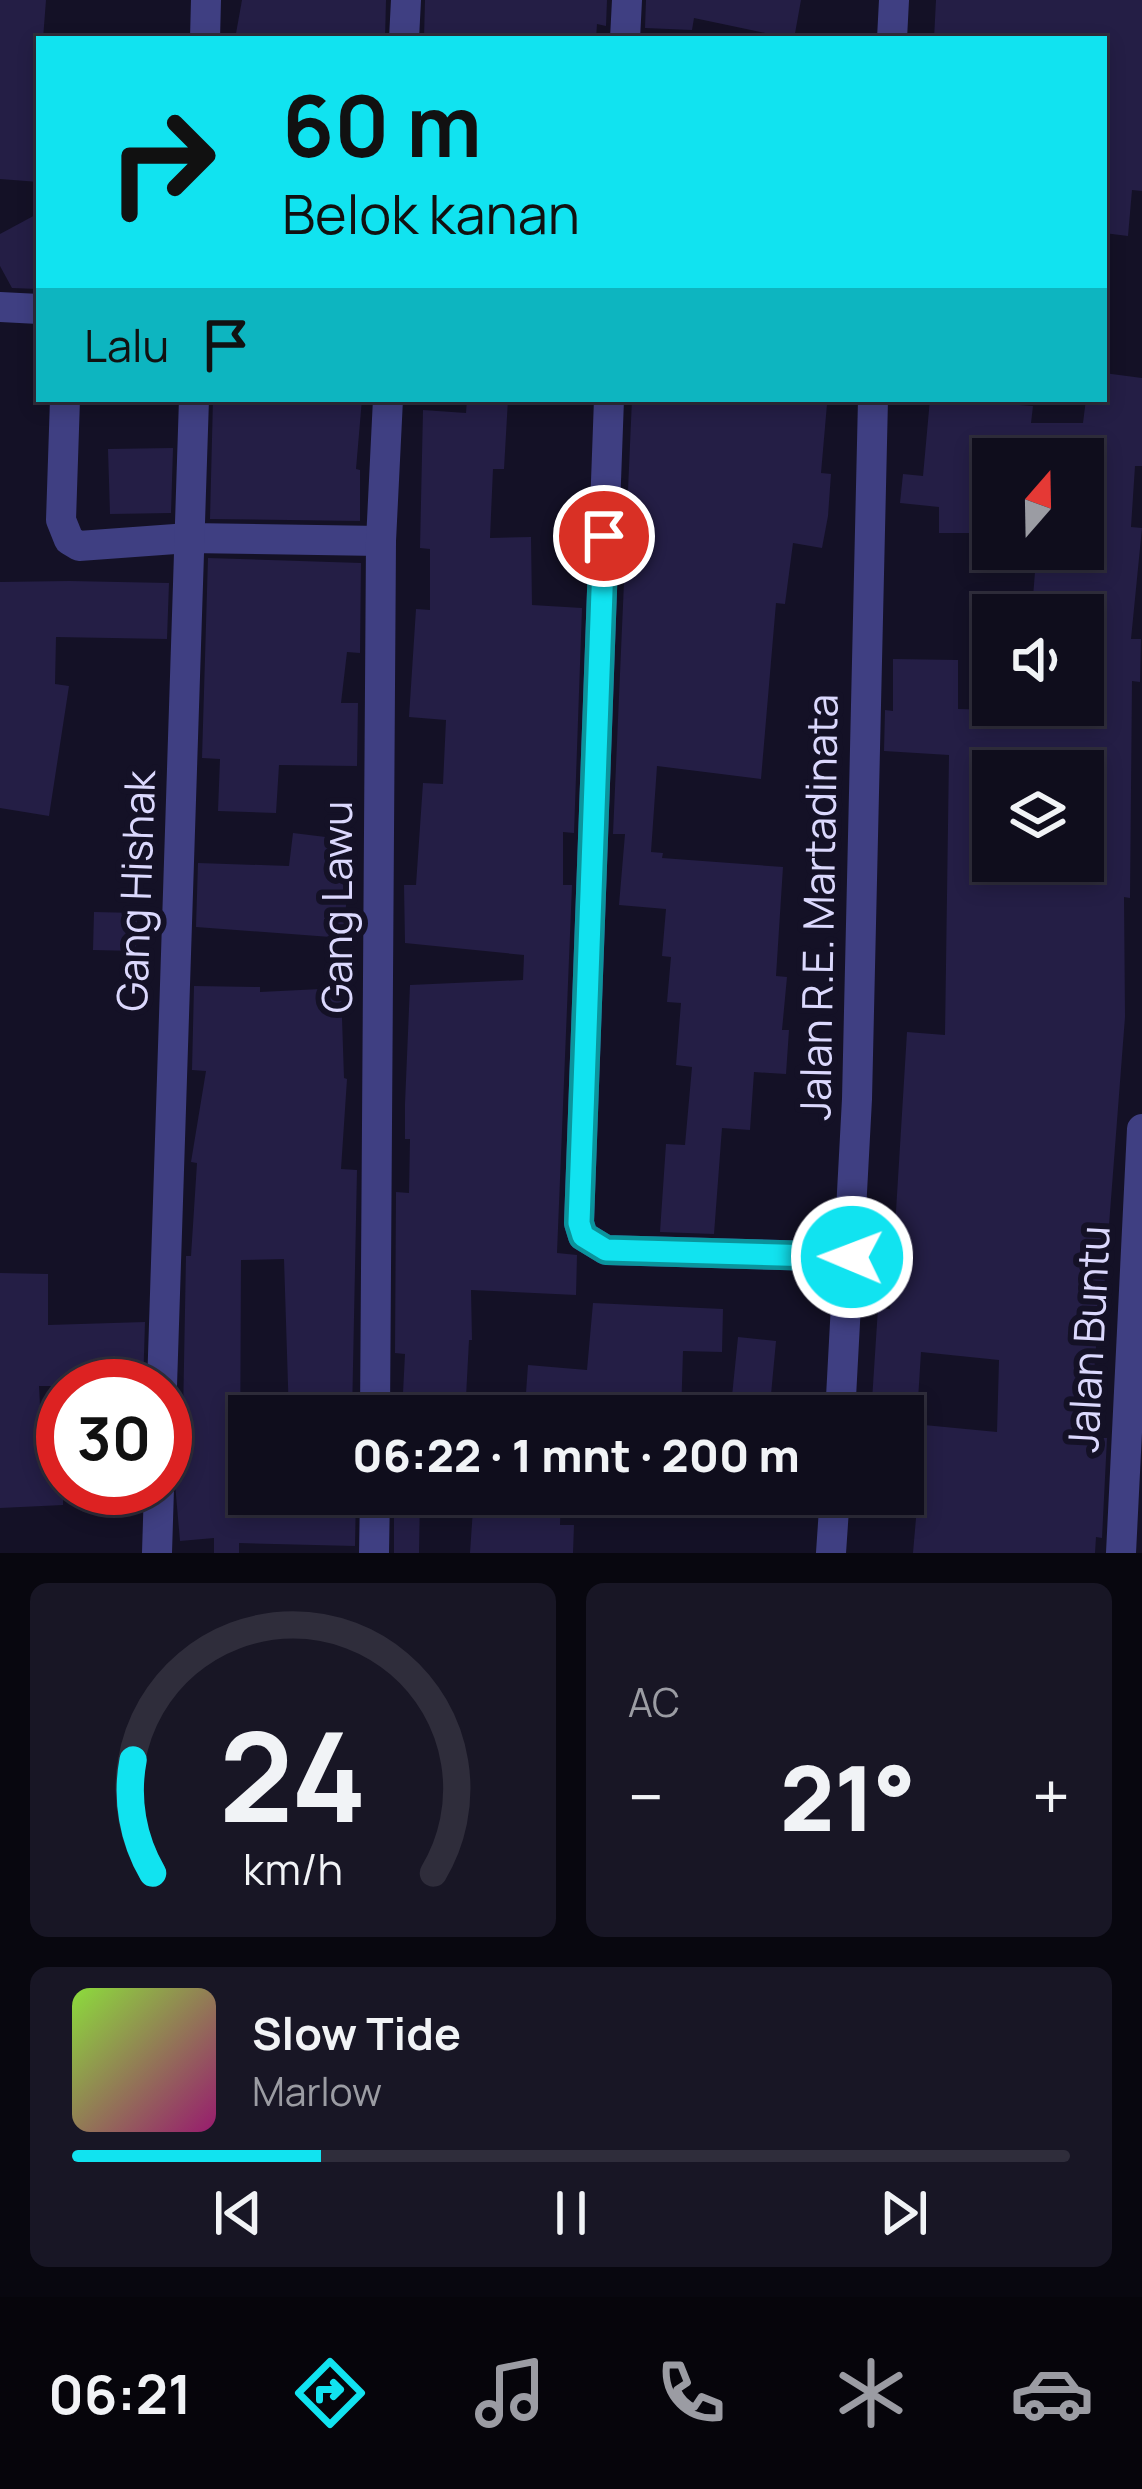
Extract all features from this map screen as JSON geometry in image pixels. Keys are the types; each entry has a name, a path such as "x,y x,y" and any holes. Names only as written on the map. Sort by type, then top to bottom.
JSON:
{"street":[{"path":"205,36 206,0"},
{"path":"404,36 406,0"},
{"path":"625,36 627,0"},
{"path":"892,36 894,0"},
{"path":"0,307 36,309"},
{"path":"65,402 62,520 69,540 79,546 189,538 381,541"},
{"name":"Gang Hishak","path":"163,1359 194,402"},
{"name":"Gang Lawu","path":"375,1395 381,541 388,402"},
{"path":"609,402 579,1223 583,1236 606,1250 852,1257"},
{"name":"Jalan R.E. Martadinata","path":"842,1395 852,1257 873,402"},
{"name":"Jalan Buntu","path":"1121,1553 1142,1129"},
{"path":"157,1553 158,1515"},
{"path":"374,1553 375,1515"},
{"path":"831,1553 834,1515"}],"building":[{"path":"0,0 46,0 43,36 36,36 36,182 0,179"},
{"path":"242,0 386,0 385,36 236,36"},
{"path":"425,0 607,0 606,26 597,24 596,36 424,36"},
{"path":"646,0 801,0 795,36 694,18 692,30 645,28"},
{"path":"936,0 1142,0 1142,191 1132,190 1128,236 1107,233 1107,36 934,36"},
{"path":"36,215 36,289 12,288 0,266 0,234"},
{"path":"1107,373 1142,378 1142,466 1135,466 1131,527 1142,528 1131,639 1141,639 1140,682 1132,681 1125,1017 1104,1334 1097,1333 1091,1438 1107,1438 1102,1538 1096,1537 1095,1553 913,1553 916,1515 924,1515 924,1425 997,1432 999,1360 921,1352 918,1395 872,1395 878,1308 890,1309 907,1032 945,1035 949,755 884,751 885,710 893,711 893,659 958,660 958,709 972,709 972,726 1104,726 1104,594 1033,594 1035,572 1104,570 1104,438 972,438 972,533 939,533 939,507 900,503 903,474 923,476 930,402 1033,406 1031,423 1083,423 1086,402 1107,402"},
{"path":"213,402 362,402 356,469 360,470 360,521 210,519"},
{"path":"467,402 508,402 504,469 493,469 490,538 531,537 532,605 582,608 574,833 563,832 563,885 572,885 557,1253 577,1255 576,1295 471,1290 466,1395 403,1393 405,1354 395,1353 396,1192 409,1193 405,1104 410,985 523,980 524,955 405,943 404,885 416,885 423,783 443,784 446,720 409,717 416,609 430,610 430,549 420,548 423,410 466,413"},
{"path":"632,402 827,404 821,473 831,474 828,516 822,548 793,543 785,604 776,603 761,779 657,766 651,852 663,853 662,858 783,867 776,976 787,977 782,1030 789,1030 786,1074 754,1072 750,1130 722,1128 714,1234 660,1232 666,1144 685,1145 692,1067 676,1065 681,1003 667,1002 671,957 662,956 666,909 619,905 625,834 613,834"},
{"path":"173,448 171,513 110,514 108,449"},
{"path":"208,558 361,563 360,653 347,652 341,703 358,703 357,766 279,765 276,813 218,811 220,759 202,758"},
{"path":"0,582 169,583 167,639 56,637 55,684 69,686 49,816 0,808"},
{"path":"293,833 350,840 344,938 196,927 198,863 289,866"},
{"path":"94,912 137,913 136,951 93,950"},
{"path":"194,986 260,987 260,992 341,988 347,1079 341,1169 357,1170 352,1395 288,1395 284,1259 241,1260 240,1395 228,1395 228,1515 356,1515 355,1546 239,1543 239,1553 214,1553 214,1538 180,1541 178,1515 192,1515 192,1359 184,1359 186,1256 191,1256 197,1163 191,1162 206,1071 192,1070"},
{"path":"0,1273 48,1274 48,1325 145,1322 144,1359 36,1359 36,1506 0,1508"},
{"path":"593,1303 723,1309 722,1352 683,1351 682,1395 526,1395 528,1365 587,1370"},
{"path":"738,1337 776,1341 771,1395 732,1395"},
{"path":"394,1515 420,1515 419,1553 394,1553"},
{"path":"473,1515 560,1515 560,1525 574,1525 573,1553 470,1553"}],"route":[{"path":"604,536 579,1223 583,1236 606,1250 852,1257"}]}
